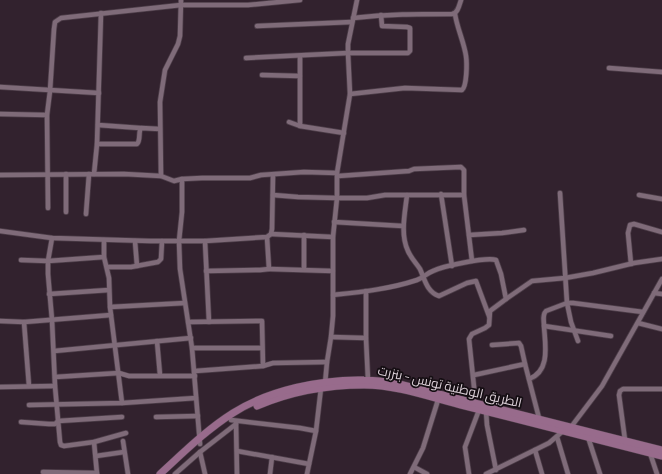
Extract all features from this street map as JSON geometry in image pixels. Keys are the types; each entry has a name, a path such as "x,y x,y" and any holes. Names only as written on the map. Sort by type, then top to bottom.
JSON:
{"main road":[{"name":"الطريق الوطنية تونس - بنزرت","path":"166,474 200,445 232,414 251,403 276,394 368,380 395,383 662,450"},
{"name":"الطريق الوطنية تونس - بنزرت","path":"160,474 235,421 241,413 261,404 324,386 363,385 392,388 662,456"}],"street":[{"path":"48,208 47,115 55,22 61,18 181,2 248,5 300,0"},
{"path":"307,474 324,386 326,362 331,337 333,295 332,237 337,198 337,174 350,94 348,53 353,20 358,0"},
{"path":"350,94 405,88 462,90 465,88 466,57 454,14 461,0"},
{"path":"161,176 160,102 165,70 178,44 180,36 181,2"},
{"path":"86,214 91,174 97,144 101,13"},
{"path":"257,26 353,20 381,15 416,13 454,14"},
{"path":"246,58 348,53 409,52 410,28 382,26 381,15"},
{"path":"300,56 300,126"},
{"path":"609,68 662,72"},
{"path":"262,75 300,76"},
{"path":"0,86 50,91 99,93"},
{"path":"0,114 47,115"},
{"path":"289,122 300,126 344,133"},
{"path":"98,126 160,129"},
{"path":"97,144 137,144 139,142 140,128"},
{"path":"0,175 91,174 161,176 174,181 202,178 250,178 261,175 304,172 337,174 461,167 464,170 464,195 472,261"},
{"path":"66,174 66,212"},
{"path":"269,269 269,235 273,195 273,175"},
{"path":"182,180 182,212 179,242 180,269 191,338 200,445 206,474"},
{"path":"560,192 567,303 571,322 578,341"},
{"path":"273,195 337,198 441,194 464,195"},
{"path":"441,194 452,266"},
{"path":"639,195 662,199"},
{"path":"407,196 403,226 406,247 420,270 429,289 439,296 467,283 476,281 489,316"},
{"path":"334,222 403,226"},
{"path":"631,264 628,233 630,225 634,224 662,232"},
{"path":"469,235 502,234 524,230"},
{"path":"0,231 52,238 179,242 269,235 332,237"},
{"path":"304,235 304,269"},
{"path":"52,238 48,261 49,294 54,351 56,405 61,445 64,446 94,442 126,433"},
{"path":"104,240 104,257 107,266 110,307 116,345 122,403"},
{"path":"135,241 137,266"},
{"path":"107,266 137,266 160,261 162,256 162,241"},
{"path":"205,241 209,322"},
{"path":"21,260 48,261 104,257"},
{"path":"333,295 392,287 423,278 434,270 472,261 489,259 496,260 501,274 506,299"},
{"path":"473,403 474,375 469,339 472,334 489,325 490,311 532,281 565,278 662,259"},
{"path":"206,270 304,269 333,271"},
{"path":"486,474 535,450 571,427 602,386 662,279"},
{"path":"49,294 109,290"},
{"path":"366,291 368,380"},
{"path":"654,293 662,294"},
{"path":"110,307 185,303"},
{"path":"529,379 536,376 543,368 543,316 545,312 567,303 588,304 644,312"},
{"path":"0,321 24,322 111,315"},
{"path":"188,322 262,321 263,366"},
{"path":"24,322 29,386"},
{"path":"638,323 662,329"},
{"path":"544,326 610,336"},
{"path":"331,337 366,338"},
{"path":"54,351 191,338"},
{"path":"157,341 160,375"},
{"path":"492,345 519,343 521,346 539,418"},
{"path":"192,348 262,348"},
{"path":"55,377 119,372 129,376 195,374 263,366 273,363 326,362"},
{"path":"474,375 526,364"},
{"path":"0,387 55,386"},
{"path":"625,440 619,395 620,391 623,389 662,390"},
{"path":"29,405 122,403 196,398"},
{"path":"410,474 423,448 438,400"},
{"path":"482,410 487,425 496,470"},
{"path":"469,474 465,447 482,410"},
{"path":"156,417 198,416"},
{"path":"21,422 54,424 58,421 122,417"},
{"path":"237,474 235,421 316,431"},
{"path":"557,437 568,474"},
{"path":"588,437 600,474"},
{"path":"123,441 128,474"},
{"path":"43,472 97,474 94,442"},
{"path":"175,474 200,445"},
{"path":"535,450 542,474"},
{"path":"237,451 309,464"},
{"path":"96,456 124,452"},
{"path":"650,453 657,474"},
{"path":"270,474 272,457"},
{"path":"414,467 427,474"}]}
